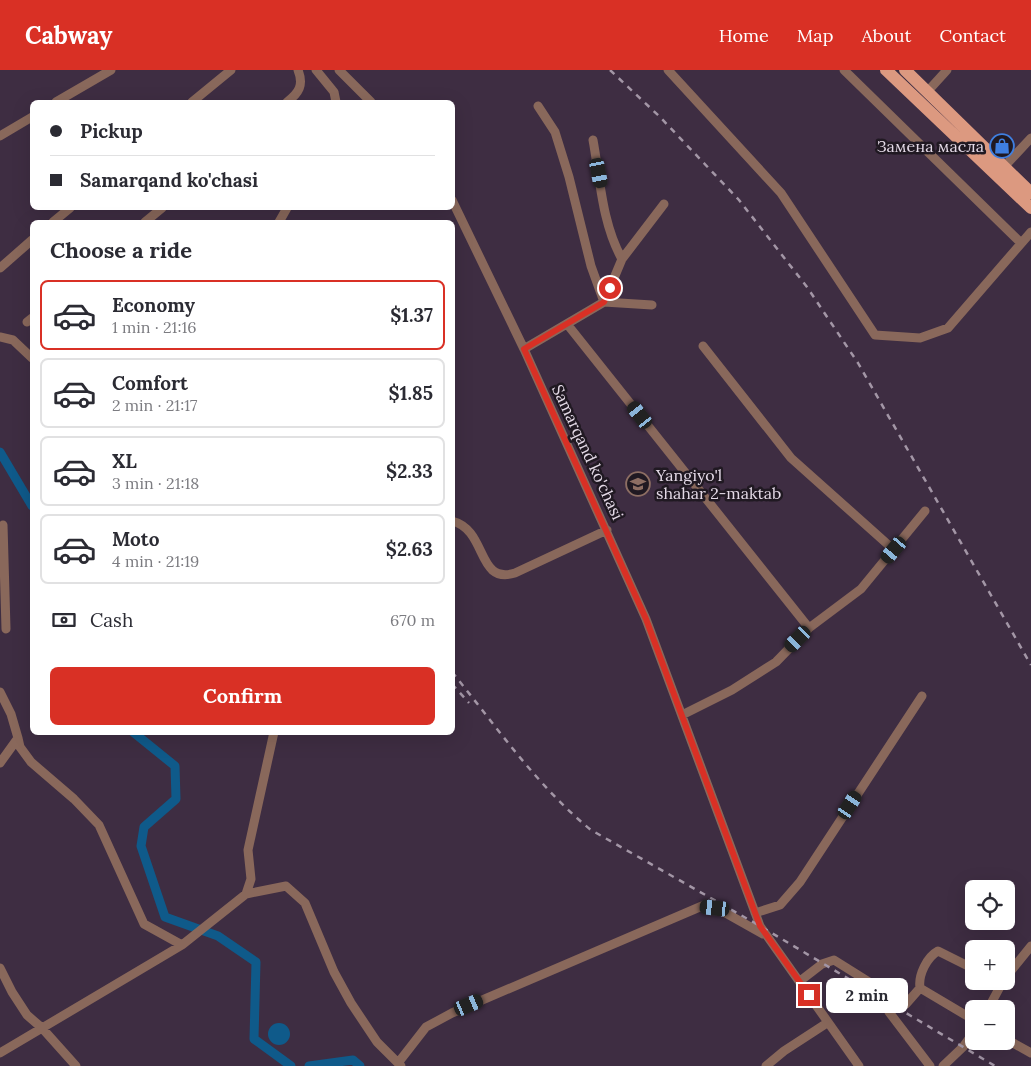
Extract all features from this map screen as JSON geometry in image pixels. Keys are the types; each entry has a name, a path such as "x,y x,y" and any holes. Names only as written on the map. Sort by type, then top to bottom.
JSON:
{"main road":[{"path":"886,70 1004,167 1031,193"},
{"path":"905,70 927,92 955,128 1031,208"}],"street":[{"path":"59,100 111,70"},
{"path":"194,100 231,70"},
{"path":"289,100 300,90 301,84 298,70"},
{"path":"316,70 334,92 336,100"},
{"path":"339,70 370,100"},
{"path":"668,70 781,193 876,335 920,338 948,328 1031,232"},
{"path":"844,70 1022,243"},
{"path":"927,92 947,70"},
{"path":"538,106 554,132 568,177 591,266 604,302"},
{"path":"0,136 30,118"},
{"path":"1004,167 1031,138"},
{"path":"593,140 614,246 622,259"},
{"path":"604,302 622,259 664,204"},
{"name":"Samarqand ko'chasi","path":"455,206 524,349 646,619 760,926 859,1066"},
{"path":"55,220 68,210"},
{"path":"147,220 160,210"},
{"path":"0,268 30,244"},
{"path":"524,349 604,302 652,305"},
{"path":"567,324 809,628"},
{"path":"0,337 13,340 30,356"},
{"path":"703,346 791,458 894,550"},
{"path":"682,714 732,690 776,662 809,628 861,589 926,511"},
{"path":"455,522 468,528 489,567 495,573 503,575 515,573 607,530"},
{"path":"3,525 6,629"},
{"path":"0,692 11,714 25,756 74,799 99,826 144,924 182,945"},
{"path":"756,913 780,905 800,882 922,696"},
{"path":"246,894 251,878 248,850 273,735"},
{"path":"0,763 18,738"},
{"path":"0,1053 182,945 246,894 286,886 305,903 334,972 351,1003 377,1042 399,1064 426,1028 452,1013 702,906 715,908 746,923 768,937"},
{"path":"1015,966 1031,946"},
{"path":"800,981 822,964 834,960 906,1004 920,988 919,981 930,955 938,950 965,964"},
{"path":"0,968 12,992 27,1015 42,1028 76,1066"},
{"path":"920,988 965,1015"},
{"path":"889,1012 930,1066"},
{"path":"766,1066 784,1051 827,1023"},
{"path":"1015,1044 1031,1053"},
{"path":"943,1066 965,1045"}],"water":[{"path":"279,1023 287,1026 290,1034 287,1042 279,1045 271,1042 268,1034 271,1026"}],"waterway":[{"path":"0,452 30,503"},
{"path":"137,735 175,766 176,799 144,827 141,846 165,917 218,936 256,962 254,1039 291,1066"},
{"path":"309,1066 353,1060 360,1066"}],"railway":[{"path":"610,70 660,117 739,200 807,287 858,363 1031,665"},
{"path":"455,676 535,775 571,813 591,830 760,926 995,1066"},
{"path":"455,687 469,703"}],"place":[{"name":"Замена масла","path":"1002,146"},
{"name":"Yangiyo'l shahar 2-maktab","path":"638,484"}],"route":[{"path":"610,288 604,302 524,349 646,619 760,926 809,995"}]}
